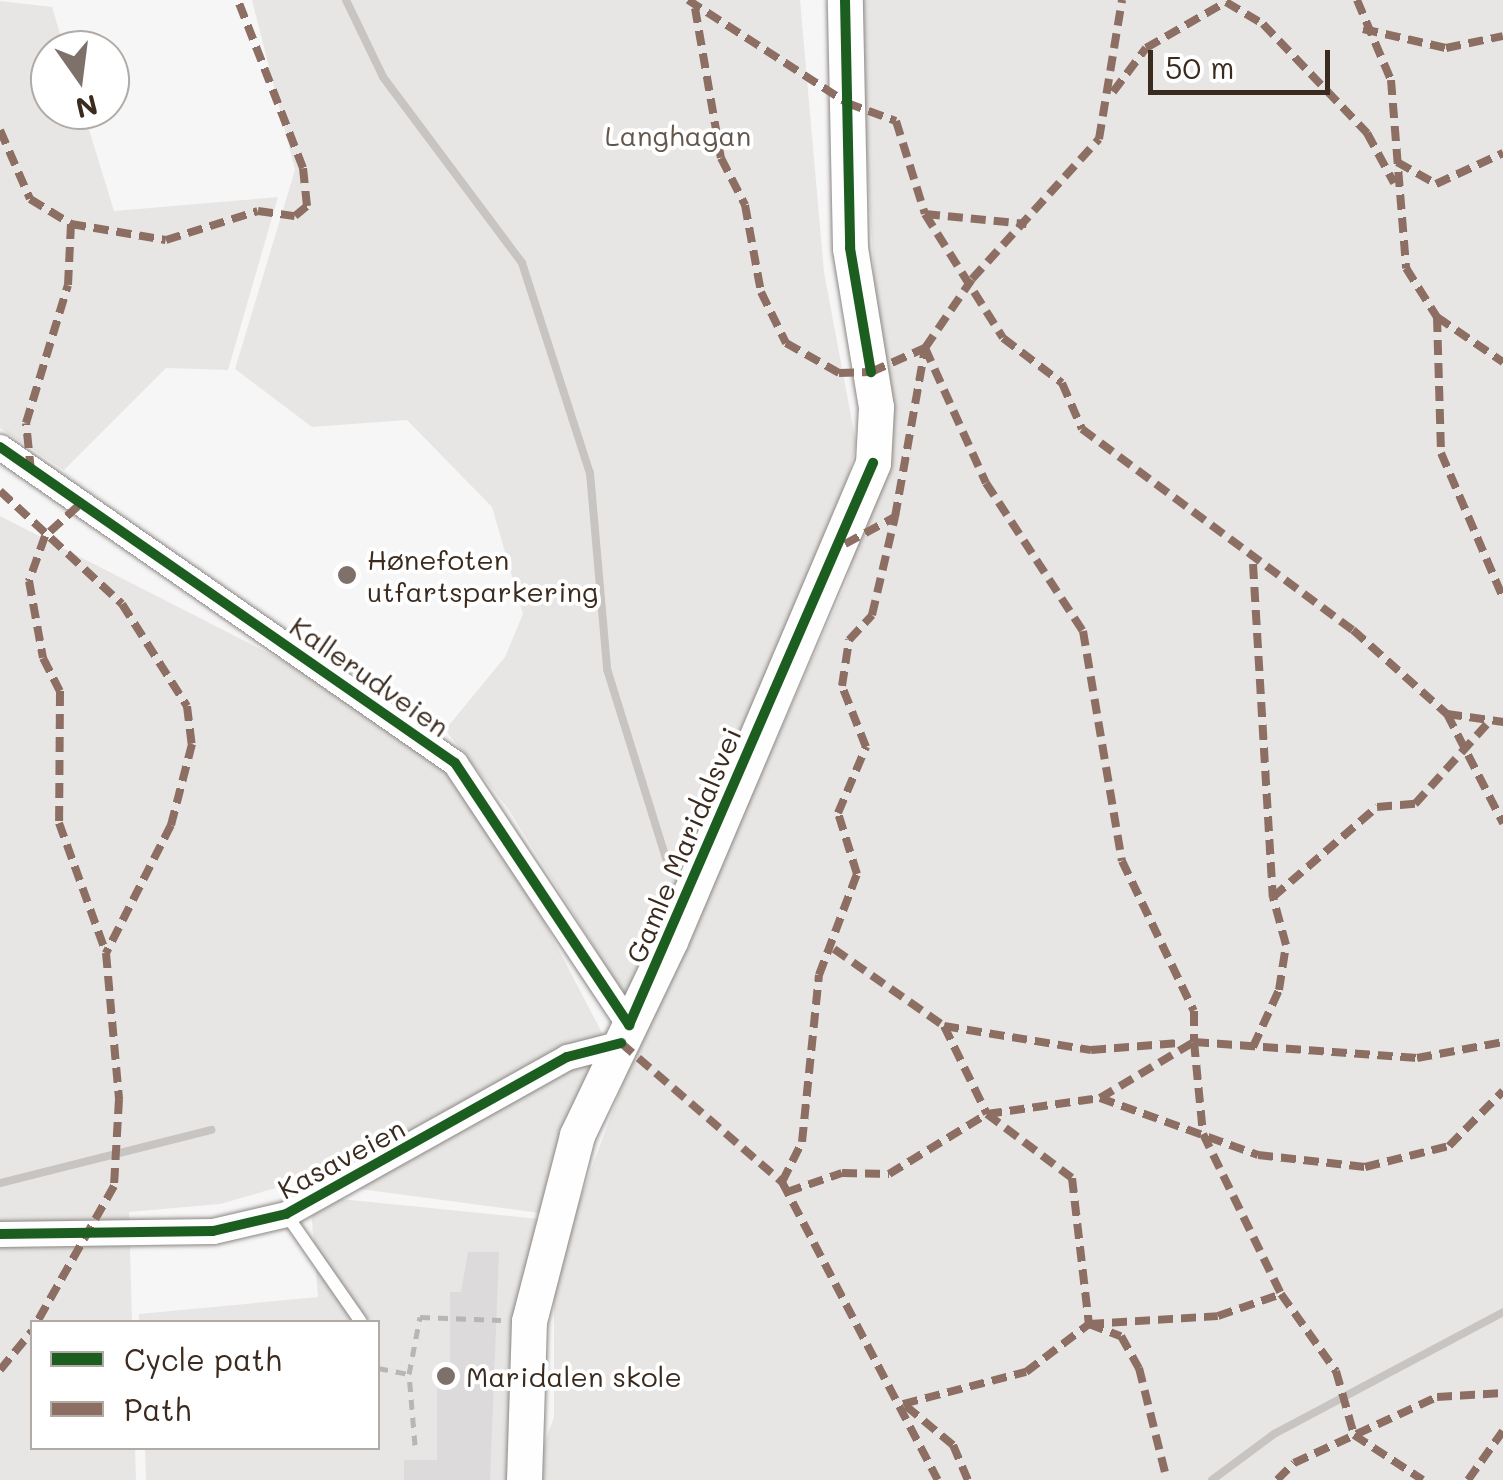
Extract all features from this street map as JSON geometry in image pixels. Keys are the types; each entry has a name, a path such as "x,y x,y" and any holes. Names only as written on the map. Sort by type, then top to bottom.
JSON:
{"street":[{"name":"Gamle Maridalsvei","path":"524,1480 529,1321 577,1135 625,1034 873,463 876,407 850,248 846,0"},
{"name":"Kallerudveien","path":"0,447 444,753 488,804 625,1034"},
{"name":"Kasaveien","path":"0,1234 214,1231 286,1214 567,1057 625,1034"}],"lane":[{"path":"286,1214 360,1320"}],"path":[{"path":"415,1445 409,1374 420,1317 529,1321"},
{"path":"380,1368 409,1374"}],"shaded area":[{"name":"Maridalen skole","path":"331,1198 549,1220 513,1480 146,1480 145,1450 380,1450 380,1320 139,1320 139,1314 318,1297 311,1209"}],"green space":[{"name":"Langhagan","path":"252,0 800,0 824,272 856,443 829,559 625,1023 596,950 507,807 445,730 505,657 523,614 492,507 407,420 312,427 235,369 295,170"},
{"path":"858,0 1503,0 1503,1480 543,1480 538,1461 554,1417 554,1270 626,1075 845,586 884,448"},
{"path":"0,1 52,7 59,30 30,30 30,130 89,130 114,211 278,197 228,370 166,368 64,470 0,428"},
{"path":"0,516 429,735 486,810 614,1056 555,1215 300,1181 220,1204 129,1212 132,1320 30,1320 30,1450 135,1450 136,1480 0,1480"},
{"path":"153,1315 309,1316 309,1320 153,1320"},
{"path":"153,1450 309,1450 309,1480 153,1480"}],"building":[{"path":"468,1252 499,1252 490,1480 404,1480 404,1460 437,1460 437,1374 450,1374 450,1292 461,1292"}],"waterway":[{"path":"346,0 383,77 522,263 590,473 607,669 667,862"},
{"path":"0,1183 211,1130"},
{"path":"1212,1480 1274,1434 1503,1312"}],"marked path":[{"path":"0,130 30,199 71,224 166,240 258,211 295,216 307,206 303,168 238,0"},
{"path":"688,0 847,103 896,121 925,214 1003,338 1062,383 1082,429 1353,630 1447,714 1503,722"},
{"path":"845,544 895,517 925,348 972,279 1099,139 1122,0"},
{"path":"1357,0 1391,80 1406,268 1437,317 1503,362"},
{"path":"1113,92 1146,48 1226,2 1263,24 1367,133 1394,183"},
{"path":"695,8 721,158 745,205 761,292 786,343 839,373 871,372 925,348"},
{"path":"1363,29 1446,48 1503,36"},
{"path":"1397,162 1436,184 1503,153"},
{"path":"925,214 1027,224"},
{"path":"31,471 26,423 68,285 71,224"},
{"path":"1437,317 1441,453 1503,598"},
{"path":"925,348 986,483 1083,631 1122,861 1194,1011 1194,1042 1417,1058 1503,1042"},
{"path":"0,491 122,604 187,706 192,744 171,825 106,953 119,1099 114,1186 38,1320"},
{"path":"78,506 45,536 29,581 43,658 60,691 59,823 106,953"},
{"path":"782,1182 802,1142 819,975 857,874 838,813 866,747 842,686 849,640 872,615 895,517"},
{"path":"1253,564 1273,897"},
{"path":"1447,714 1503,823"},
{"path":"1253,1047 1279,990 1286,945 1273,897 1377,807 1415,804 1487,724"},
{"path":"834,949 944,1026 987,1114 1072,1178 1089,1324 1121,1336 1139,1368 1167,1480"},
{"path":"944,1026 1091,1050 1179,1043"},
{"path":"1194,1042 1203,1134 1281,1294 1336,1371 1354,1435 1423,1480"},
{"path":"787,1192 842,1173 889,1174 987,1114 1100,1098 1194,1042"},
{"path":"621,1043 782,1182 938,1480"},
{"path":"1100,1098 1258,1155 1365,1167 1449,1146 1503,1091"},
{"path":"903,1404 1026,1372 1089,1324 1218,1316 1281,1294"},
{"path":"0,1370 30,1333"},
{"path":"1277,1480 1294,1463 1437,1397 1503,1393"},
{"path":"906,1406 953,1445 968,1480"},
{"path":"1468,1480 1503,1431"}],"cycle path":[{"path":"845,0 850,248 871,372"},
{"path":"0,447 455,763 629,1025 873,463"},
{"path":"0,1234 213,1231 286,1214 567,1057 621,1043"}],"place":[{"name":"Hønefoten utfartsparkering","path":"347,575"},
{"name":"Maridalen skole","path":"446,1376"}]}
